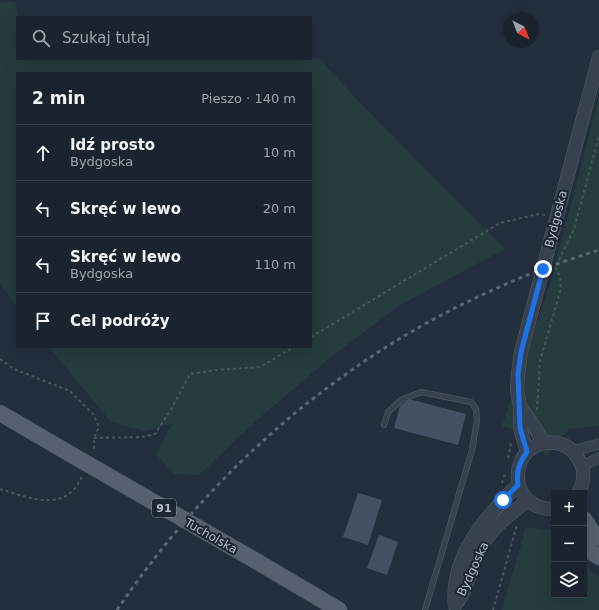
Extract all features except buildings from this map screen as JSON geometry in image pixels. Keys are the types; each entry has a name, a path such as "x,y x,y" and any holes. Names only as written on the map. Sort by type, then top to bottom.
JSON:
{"main road":[{"name":"Tucholska","path":"0,413 339,610"},
{"path":"587,524 599,538"},
{"path":"587,547 599,557"}],"street":[{"name":"Bydgoska","path":"527,452 520,428 520,407 517,389 521,352 599,57"},
{"path":"520,407 532,422 544,443"},
{"path":"551,509 540,508 528,500 518,485 517,476 521,459 535,446 544,443 559,444 572,451 578,457 584,474 583,483 580,490"},
{"path":"572,451 599,444"},
{"path":"582,466 599,458"},
{"name":"Bydgoska","path":"454,608 454,593 458,572 465,551 478,529 498,505 518,485"},
{"name":"Bydgoska","path":"454,608 462,594 469,574 483,544 495,528 513,511 528,500"}],"lane":[{"path":"384,425 388,412 401,400 422,392 472,402 476,409 477,421 472,450 425,610"}],"path":[{"path":"532,422 537,420 540,361 560,288 560,278 556,268 574,229 599,136"},
{"path":"312,336 500,223 538,214 556,215"},
{"path":"94,438 142,437 155,434 172,408 190,374 260,367 292,348"},
{"path":"493,610 513,535"}],"green space":[{"path":"0,2 15,2 18,16 16,16 16,60 312,60 312,58 321,60 362,105 505,249 398,306 330,358 257,420 199,475 174,474 156,454 172,424 144,431 111,422 50,348 312,348 312,72 16,72 16,305 0,284"},
{"path":"599,97 599,426 569,429 546,456 530,433 502,426 550,284"},
{"path":"526,527 551,530 551,598 587,598 587,566 599,576 599,610 502,610"}],"railway":[{"path":"117,610 154,559 194,511 237,465 284,423 333,384 384,348 438,317 521,278 599,250"}],"route":[{"path":"503,500 518,485 518,468 521,459 527,452 520,428 520,407 517,389 518,374 521,352 543,269"}]}
